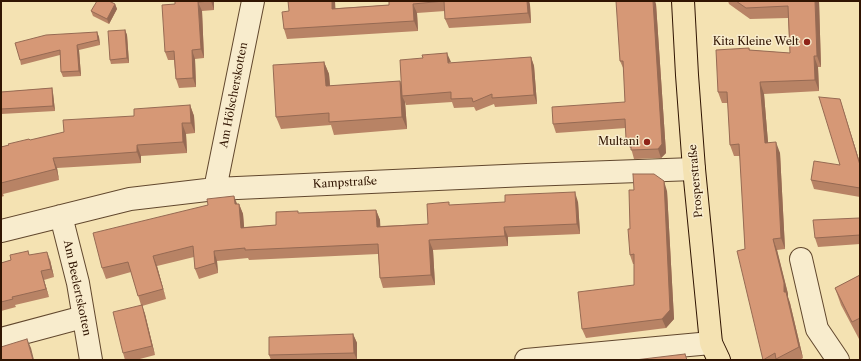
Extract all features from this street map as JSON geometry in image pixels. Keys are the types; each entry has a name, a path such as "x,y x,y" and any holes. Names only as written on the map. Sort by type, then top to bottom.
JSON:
{"main road":[{"name":"Prosperstraße","path":"683,1 694,169 715,351"}],"street":[{"name":"Am Hölscherskotten","path":"215,189 253,1"},
{"name":"Kampstraße","path":"1,231 130,199 215,189 694,169"},
{"name":"Am Beelertskotten","path":"61,216 78,283 91,360"},
{"path":"801,259 816,329 838,360"},
{"path":"1,339 83,317"},
{"path":"528,360 715,351"}],"building":[{"path":"97,1 109,1 115,4 107,19 91,11"},
{"path":"175,1 211,1 198,2 201,49 192,50 193,78 176,79 174,51 165,52 162,5 175,4"},
{"path":"288,1 332,1 332,9 389,5 389,1 444,1 413,4 414,21 284,29 282,12 289,11"},
{"path":"444,1 527,1 528,13 445,19"},
{"path":"616,1 653,1 662,144 658,149 631,150 631,139 626,139 625,119 553,124 552,107 625,102 623,61 620,61"},
{"path":"736,1 815,1 817,56 814,56 815,80 760,82 765,143 776,142 781,238 773,239 784,283 784,292 786,292 799,347 776,359 775,353 763,360 737,251 745,249 739,144 730,145 727,92 718,92 716,50 749,48 749,50 790,53 788,6 746,8"},
{"path":"125,30 127,58 110,60 108,31"},
{"path":"97,32 98,40 77,45 79,71 61,72 60,50 20,60 15,43 46,35"},
{"path":"447,53 448,63 531,57 534,95 492,98 492,94 473,102 472,98 451,99 451,92 402,96 400,60 423,58 422,55"},
{"path":"324,62 326,86 400,81 402,117 329,122 329,113 276,117 273,65"},
{"path":"52,88 53,106 1,109 1,92"},
{"path":"819,97 840,99 860,165 860,188 811,180 814,161 840,165"},
{"path":"190,105 191,123 182,123 183,142 137,145 137,152 53,158 56,169 1,183 1,147 29,139 64,132 63,120 134,116 134,109"},
{"path":"633,174 654,174 664,181 670,310 662,319 582,329 578,292 634,285 634,254 630,255 628,229 630,229 629,190 634,190"},
{"path":"575,192 577,224 504,227 505,236 429,240 431,275 380,278 378,244 245,250 245,248 214,251 215,263 195,269 193,246 153,256 163,289 138,296 128,262 102,268 93,233 208,205 207,199 234,196 235,204 239,204 241,228 276,225 276,212 298,211 298,213 376,210 377,227 428,224 427,204 449,202 449,205 505,202 505,195"},
{"path":"860,218 860,235 815,238 813,220"},
{"path":"28,251 29,255 47,252 51,269 41,271 46,289 12,297 13,299 1,302 1,263 11,260 10,255"},
{"path":"860,275 860,318 852,322 835,288"},
{"path":"142,305 152,346 123,353 113,312"},
{"path":"353,334 354,353 269,355 269,337"},
{"path":"27,339 33,360 1,360 1,347"},
{"path":"685,354 687,360 635,360"}],"place":[{"name":"Kita Kleine Welt","path":"807,42"},
{"name":"Multani","path":"647,142"}]}
